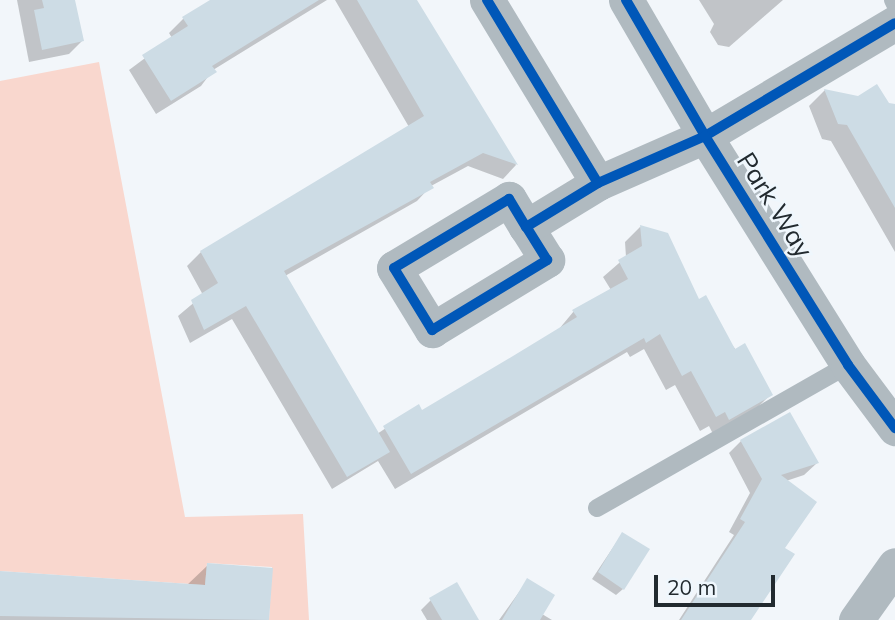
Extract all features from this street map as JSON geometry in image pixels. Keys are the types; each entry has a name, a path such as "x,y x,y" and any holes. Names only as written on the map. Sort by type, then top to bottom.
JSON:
{"street":[{"path":"487,0 598,183"},
{"name":"Park Way","path":"626,0 705,136 849,365 895,428"},
{"path":"526,227 598,183 705,136 895,23"},
{"path":"856,620 895,565"}],"lane":[{"path":"597,508 849,365"}],"shaded area":[{"path":"99,62 185,517 303,514 309,620 269,620 272,567 207,563 205,585 0,571 0,81"}],"building":[{"path":"42,0 75,0 84,41 42,50 34,10 44,8"},
{"path":"210,0 319,0 212,66 217,72 171,101 142,55 188,26 182,17"},
{"path":"357,0 417,0 518,165 483,153 430,182 434,188 284,271 390,452 347,477 246,306 204,330 191,300 218,283 200,251 424,116"},
{"path":"877,84 889,103 895,104 895,208 847,125 838,124 824,89 858,96"},
{"path":"640,225 668,233 699,299 706,295 735,349 745,343 773,395 729,420 725,412 716,417 691,371 682,376 660,334 646,343 644,338 411,474 383,426 419,404 422,410 513,356 577,317 572,310 628,279 618,260 642,246"},
{"path":"790,412 819,463 781,475 817,502 785,548 795,554 751,620 681,620 745,522 740,519 762,479 740,440"},
{"path":"622,532 650,549 624,590 598,572"},
{"path":"207,563 273,568 269,620 0,616 0,571 205,585"},
{"path":"527,578 555,595 540,620 502,620"},
{"path":"457,582 479,620 442,620 429,598"}],"cycle path":[{"path":"487,0 598,183 705,136 895,23"},
{"path":"626,0 705,136 848,365 895,428"},
{"path":"526,227 509,199 394,268 432,330 547,260 526,227 598,183"}]}
